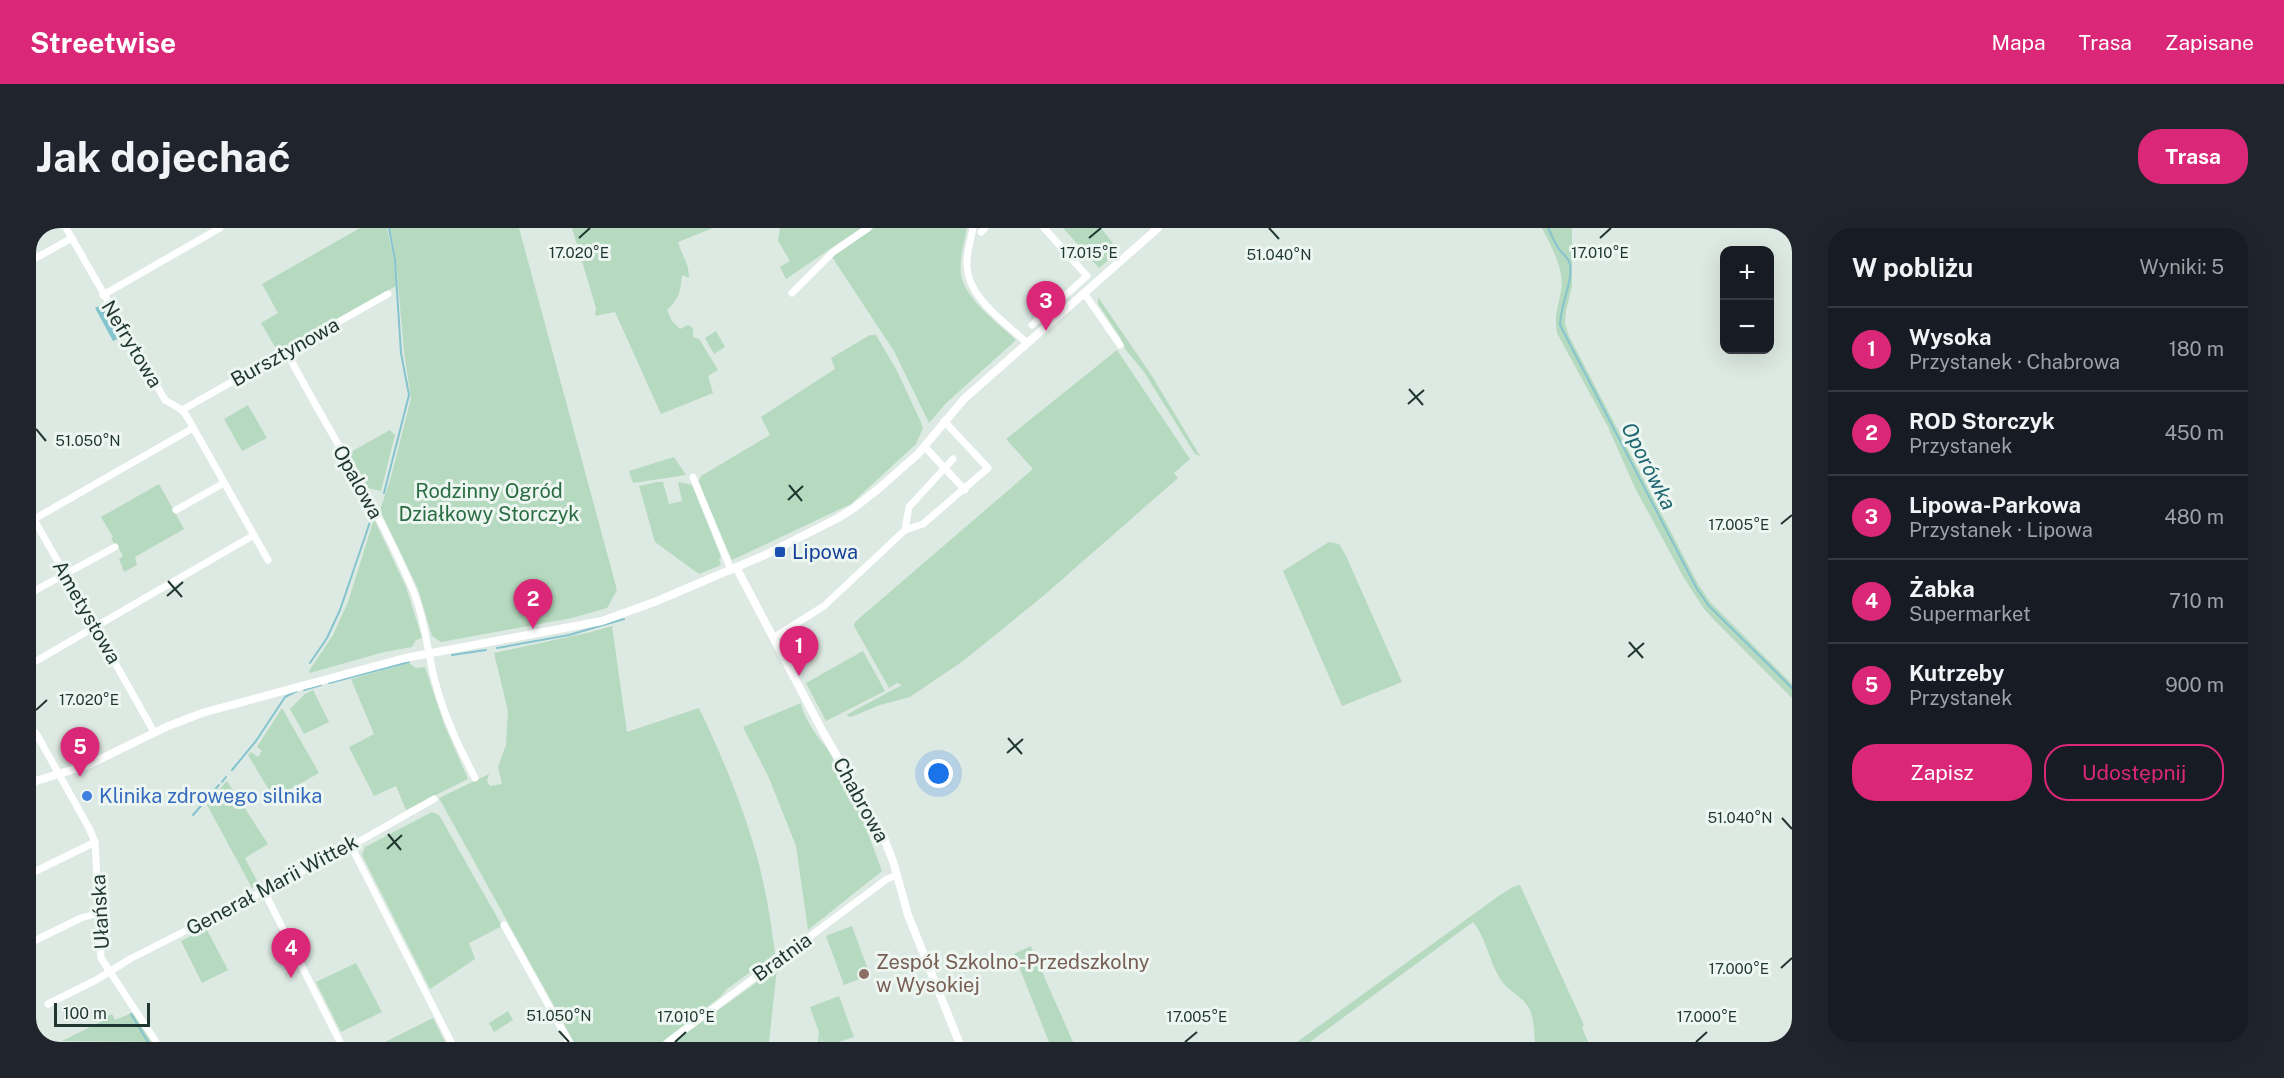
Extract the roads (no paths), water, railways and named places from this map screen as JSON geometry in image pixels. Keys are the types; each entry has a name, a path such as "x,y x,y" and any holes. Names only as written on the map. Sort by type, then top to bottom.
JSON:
{"street":[{"name":"Nefrytowa","path":"66,228 165,400 182,410 268,560"},
{"path":"103,295 220,228"},
{"path":"792,293 833,252 868,228"},
{"path":"973,228 967,266 971,283 981,298 1027,343"},
{"path":"1032,325 1087,276 1044,228"},
{"path":"36,781 104,758 154,732 241,701 370,666 602,621 733,570 854,508 908,464 964,399 1158,228"},
{"path":"36,258 72,238"},
{"path":"1086,291 1120,345"},
{"name":"Bursztynowa","path":"182,410 388,294"},
{"name":"Opalowa","path":"286,351 364,490 414,591 434,678 444,710 450,728 475,778"},
{"path":"773,638 824,606 905,531 923,524 988,468 944,421"},
{"path":"36,518 193,428"},
{"path":"924,446 964,490"},
{"path":"905,531 909,507 953,459"},
{"path":"693,477 733,570"},
{"path":"176,510 224,483"},
{"name":"Ametystowa","path":"36,523 154,732"},
{"path":"36,661 254,536"},
{"path":"36,590 115,547"},
{"name":"Chabrowa","path":"733,570 773,638 823,732 876,820 889,848 908,915 958,1042"},
{"name":"Ułańska","path":"36,733 90,828 95,842 101,958 156,1042"},
{"name":"Generał Marii Wittek","path":"48,1004 96,980 109,970 339,852 434,799"},
{"path":"36,871 95,842"},
{"path":"350,844 451,1042"},
{"name":"Bratnia","path":"669,1042 887,879 897,875"},
{"path":"264,891 340,1042"},
{"path":"36,940 81,918 99,913"},
{"path":"504,925 569,1042"}],"water":[{"path":"102,304 120,338 113,341 95,308"}],"waterway":[{"path":"384,493 409,395 401,353 395,260 389,228"},
{"name":"Oporówka","path":"1548,228 1557,247 1567,257 1570,264 1570,278 1560,325 1697,589 1709,606 1792,688"},
{"path":"310,663 327,638 340,610 371,519"},
{"path":"497,648 569,635 624,619"},
{"path":"452,655 486,650"},
{"path":"329,683 409,662"},
{"path":"304,690 321,685"},
{"path":"232,770 256,741 285,697 297,691"},
{"path":"222,782 226,777"},
{"path":"193,815 219,785"},
{"path":"131,1014 148,1042"}],"place":[{"name":"Lipowa-Parkowa","path":"1046,331"},
{"name":"Lipowa","path":"780,552"},
{"name":"ROD Storczyk","path":"533,629"},
{"name":"Wysoka","path":"799,676"},
{"name":"Kutrzeby","path":"80,777"},
{"name":"Klinika zdrowego silnika","path":"87,796"},
{"name":"Zespół Szkolno-Przedszkolny w Wysokiej","path":"864,974"},
{"name":"Żabka","path":"291,978"}],"park label":[{"name":"Rodzinny Ogród Działkowy Storczyk","path":"489,502"}]}
